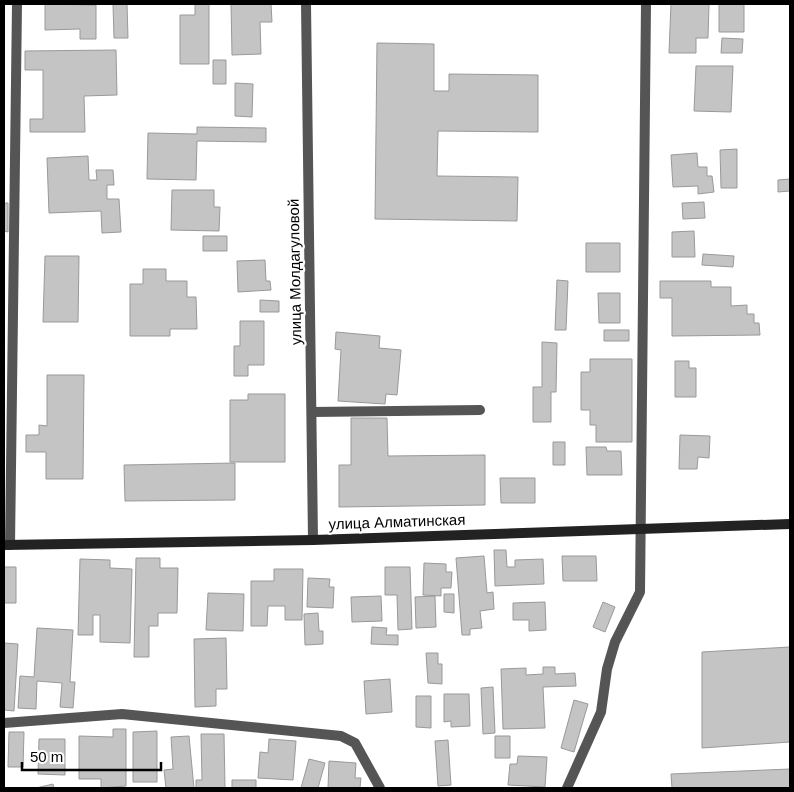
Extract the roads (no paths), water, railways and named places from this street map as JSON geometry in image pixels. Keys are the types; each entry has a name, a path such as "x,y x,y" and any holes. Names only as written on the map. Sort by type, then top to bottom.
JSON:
{"street":[{"path":"7,545 17,4"},
{"name":"улица Молдагуловой","path":"306,4 313,540"},
{"path":"567,788 601,712 606,669 614,642 640,592 639,529 646,4"},
{"path":"312,412 480,410"},
{"name":"улица Алматинская","path":"7,545 313,540 790,524"},
{"path":"4,723 122,714 341,736 355,743 380,788"}]}
